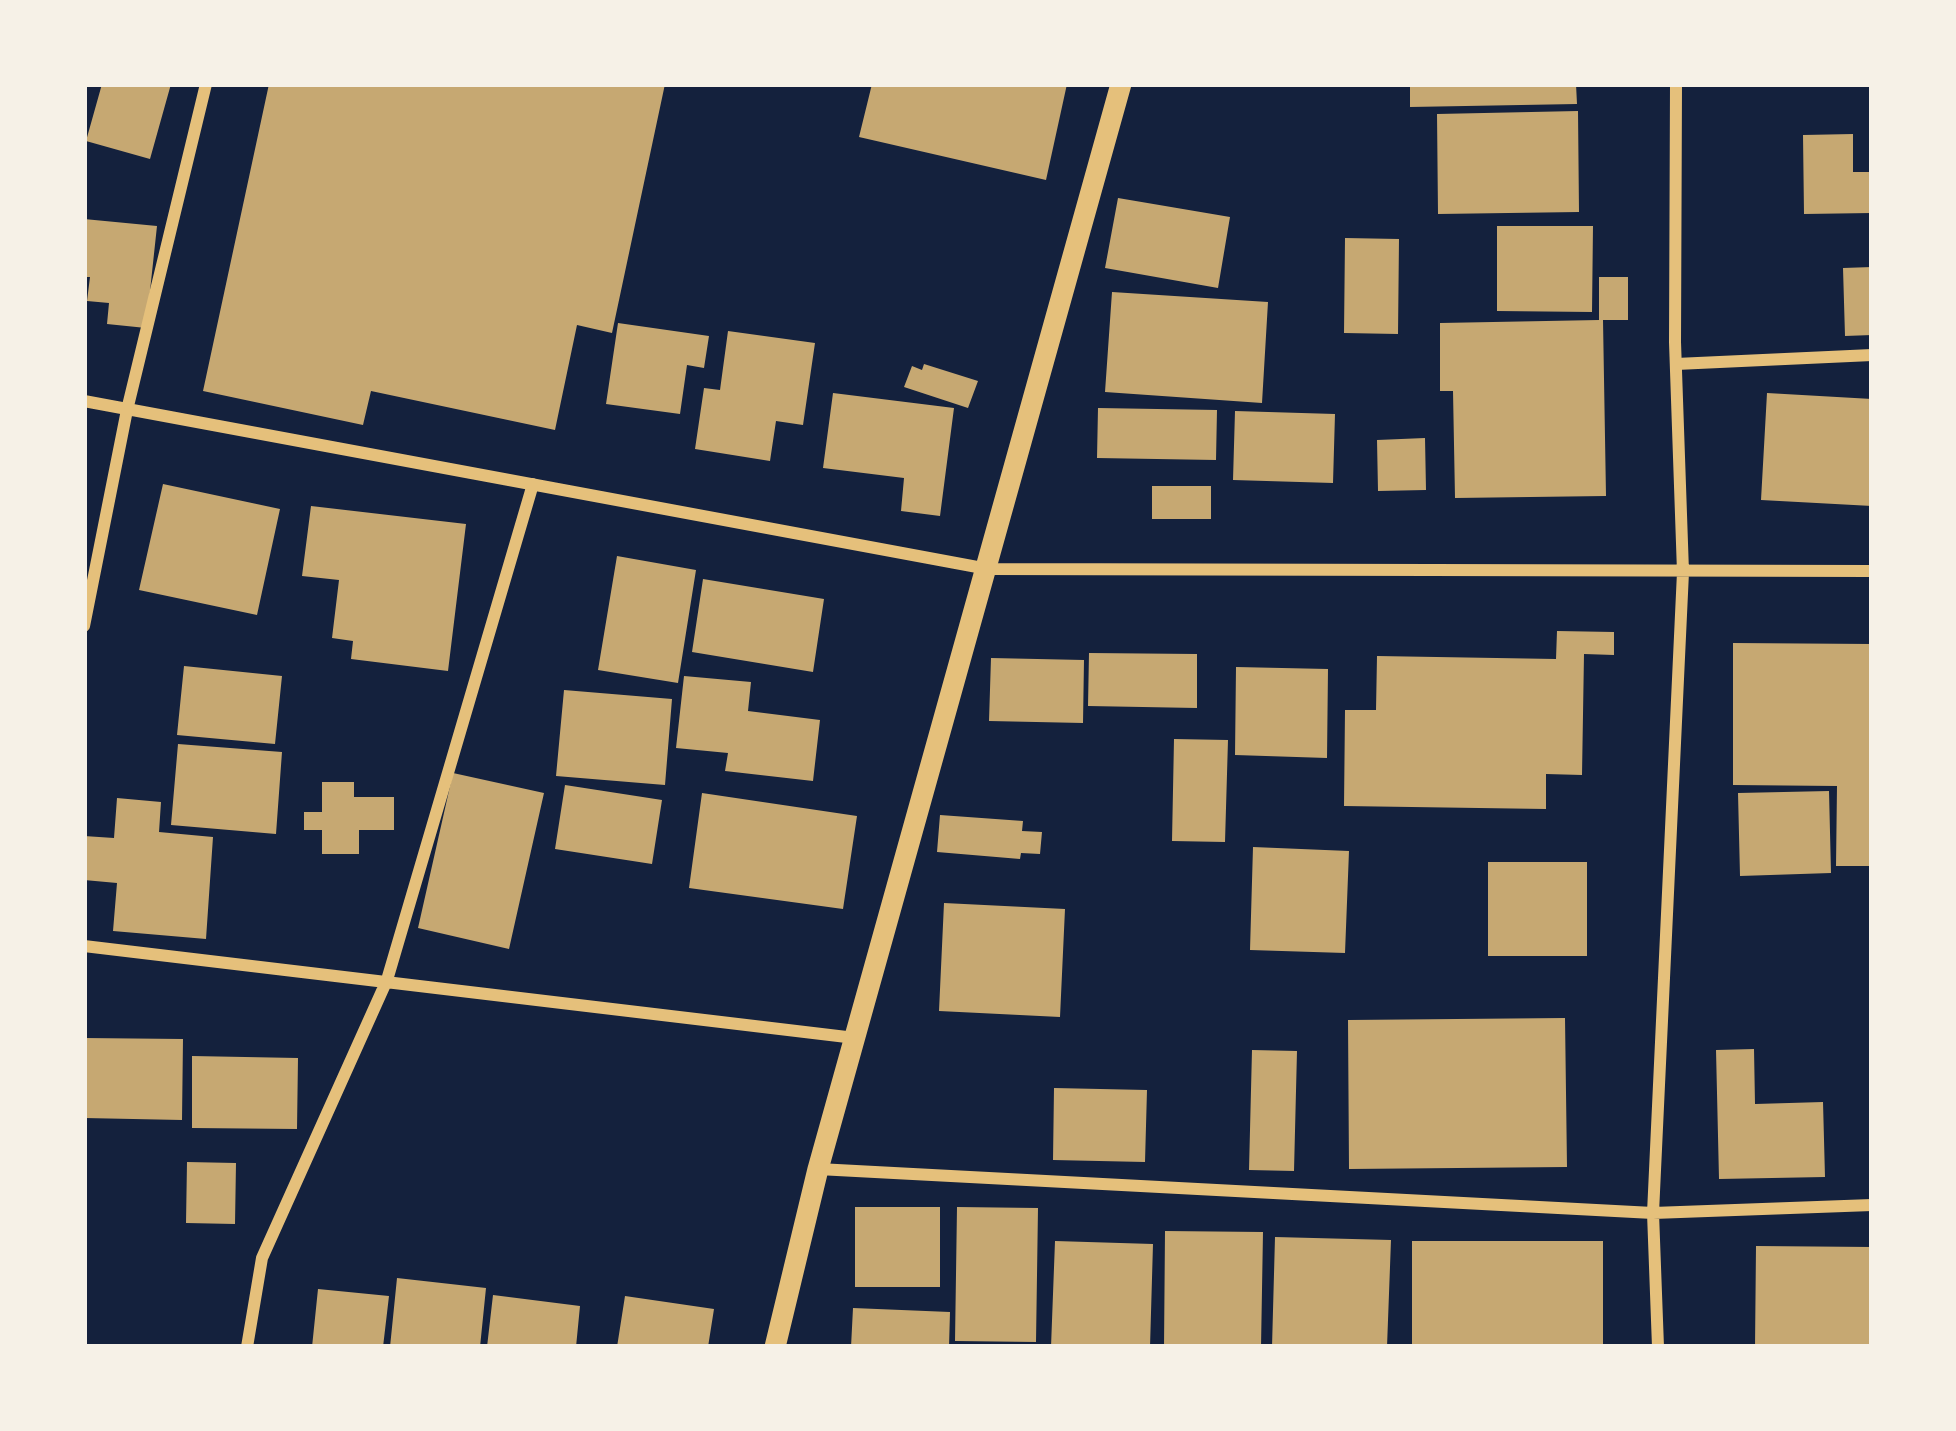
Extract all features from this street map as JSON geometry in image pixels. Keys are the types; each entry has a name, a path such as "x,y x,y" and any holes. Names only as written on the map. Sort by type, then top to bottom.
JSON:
{"street":[{"path":"84,626 127,410 206,84"},
{"path":"775,1347 818,1169 1120,84"},
{"path":"1658,1347 1653,1213 1683,572 1676,364 1676,84"},
{"path":"1676,364 1872,355"},
{"path":"84,401 988,568 1872,571"},
{"path":"248,1347 262,1258 387,980 533,484"},
{"path":"84,946 855,1039"},
{"path":"818,1169 1653,1213 1872,1205"}],"building":[{"path":"102,84 171,84 150,159 86,141"},
{"path":"269,84 665,84 612,333 577,325 555,430 371,391 363,425 203,391"},
{"path":"872,84 1067,84 1046,180 859,137"},
{"path":"1410,84 1576,84 1577,104 1410,107"},
{"path":"1578,111 1579,212 1438,214 1437,114"},
{"path":"1853,134 1853,172 1872,172 1872,213 1804,214 1803,135"},
{"path":"1118,198 1230,217 1218,288 1105,268"},
{"path":"84,219 157,226 146,328 107,324 109,303 87,301 90,277 84,277"},
{"path":"1497,226 1593,226 1592,312 1497,311"},
{"path":"1345,238 1399,239 1398,334 1344,333"},
{"path":"1872,267 1872,335 1845,336 1843,268"},
{"path":"1599,277 1628,277 1628,320 1603,320 1606,496 1455,498 1453,391 1440,391 1440,323 1599,320"},
{"path":"1112,292 1268,302 1262,403 1105,392"},
{"path":"618,323 709,336 704,368 687,365 680,414 606,404"},
{"path":"728,331 815,343 803,425 776,421 770,461 695,449 704,388 720,390"},
{"path":"924,364 978,381 968,408 904,387 912,366 922,370"},
{"path":"833,393 954,408 940,516 901,511 904,478 823,468"},
{"path":"1767,393 1872,399 1872,506 1761,500"},
{"path":"1098,408 1217,410 1216,460 1097,458"},
{"path":"1235,411 1335,414 1333,483 1233,480"},
{"path":"1425,438 1426,490 1378,491 1377,440"},
{"path":"163,484 280,509 257,615 139,590"},
{"path":"1152,486 1211,486 1211,519 1152,519"},
{"path":"311,506 466,524 448,671 351,659 353,641 332,638 339,580 302,576"},
{"path":"617,556 696,570 678,683 598,670"},
{"path":"703,579 824,599 813,672 692,652"},
{"path":"1557,631 1614,632 1614,655 1584,654 1582,775 1546,774 1546,809 1344,806 1345,710 1376,710 1377,656 1556,659"},
{"path":"1733,643 1872,644 1872,866 1836,866 1837,786 1733,785"},
{"path":"1089,653 1197,654 1197,708 1088,706"},
{"path":"991,658 1084,660 1083,723 989,721"},
{"path":"184,666 282,676 275,744 177,735"},
{"path":"1236,667 1328,669 1327,758 1235,755"},
{"path":"684,676 751,682 748,711 820,720 813,781 725,771 728,753 676,748"},
{"path":"564,690 672,699 665,785 556,776"},
{"path":"1174,739 1228,740 1225,842 1172,841"},
{"path":"178,744 282,752 276,834 171,825"},
{"path":"453,773 544,793 509,949 418,928"},
{"path":"322,782 354,782 354,797 394,797 394,830 359,830 359,854 322,854 322,830 304,830 304,812 322,812"},
{"path":"565,785 662,800 652,864 555,849"},
{"path":"1829,791 1831,873 1740,876 1738,793"},
{"path":"702,793 857,816 843,909 689,888"},
{"path":"117,798 161,802 159,832 213,837 206,939 113,931 117,883 84,880 84,836 114,838"},
{"path":"940,815 1023,821 1022,831 1042,832 1040,854 1021,853 1020,859 937,852"},
{"path":"1253,847 1349,851 1345,953 1250,950"},
{"path":"1488,862 1587,862 1587,956 1488,956"},
{"path":"944,903 1065,909 1060,1017 939,1011"},
{"path":"1565,1018 1567,1167 1349,1169 1348,1020"},
{"path":"84,1038 183,1039 182,1120 84,1118"},
{"path":"1754,1049 1755,1104 1823,1102 1825,1177 1719,1179 1716,1050"},
{"path":"1252,1050 1297,1051 1294,1171 1249,1170"},
{"path":"192,1056 298,1058 297,1129 192,1128"},
{"path":"1054,1088 1147,1090 1145,1162 1053,1160"},
{"path":"187,1162 236,1163 235,1224 186,1223"},
{"path":"855,1207 940,1207 940,1287 855,1287"},
{"path":"957,1207 1038,1208 1036,1342 955,1341"},
{"path":"1165,1231 1263,1232 1261,1347 1164,1347"},
{"path":"1275,1237 1391,1240 1387,1347 1272,1347"},
{"path":"1055,1241 1153,1244 1150,1347 1051,1347"},
{"path":"1412,1241 1603,1241 1603,1347 1412,1347"},
{"path":"1756,1246 1872,1247 1871,1347 1755,1347"},
{"path":"397,1278 486,1288 480,1347 390,1347"},
{"path":"318,1289 389,1296 383,1347 312,1347"},
{"path":"493,1295 580,1306 576,1347 487,1347"},
{"path":"625,1296 714,1309 708,1347 617,1347"},
{"path":"853,1308 950,1312 949,1347 851,1347"}]}
